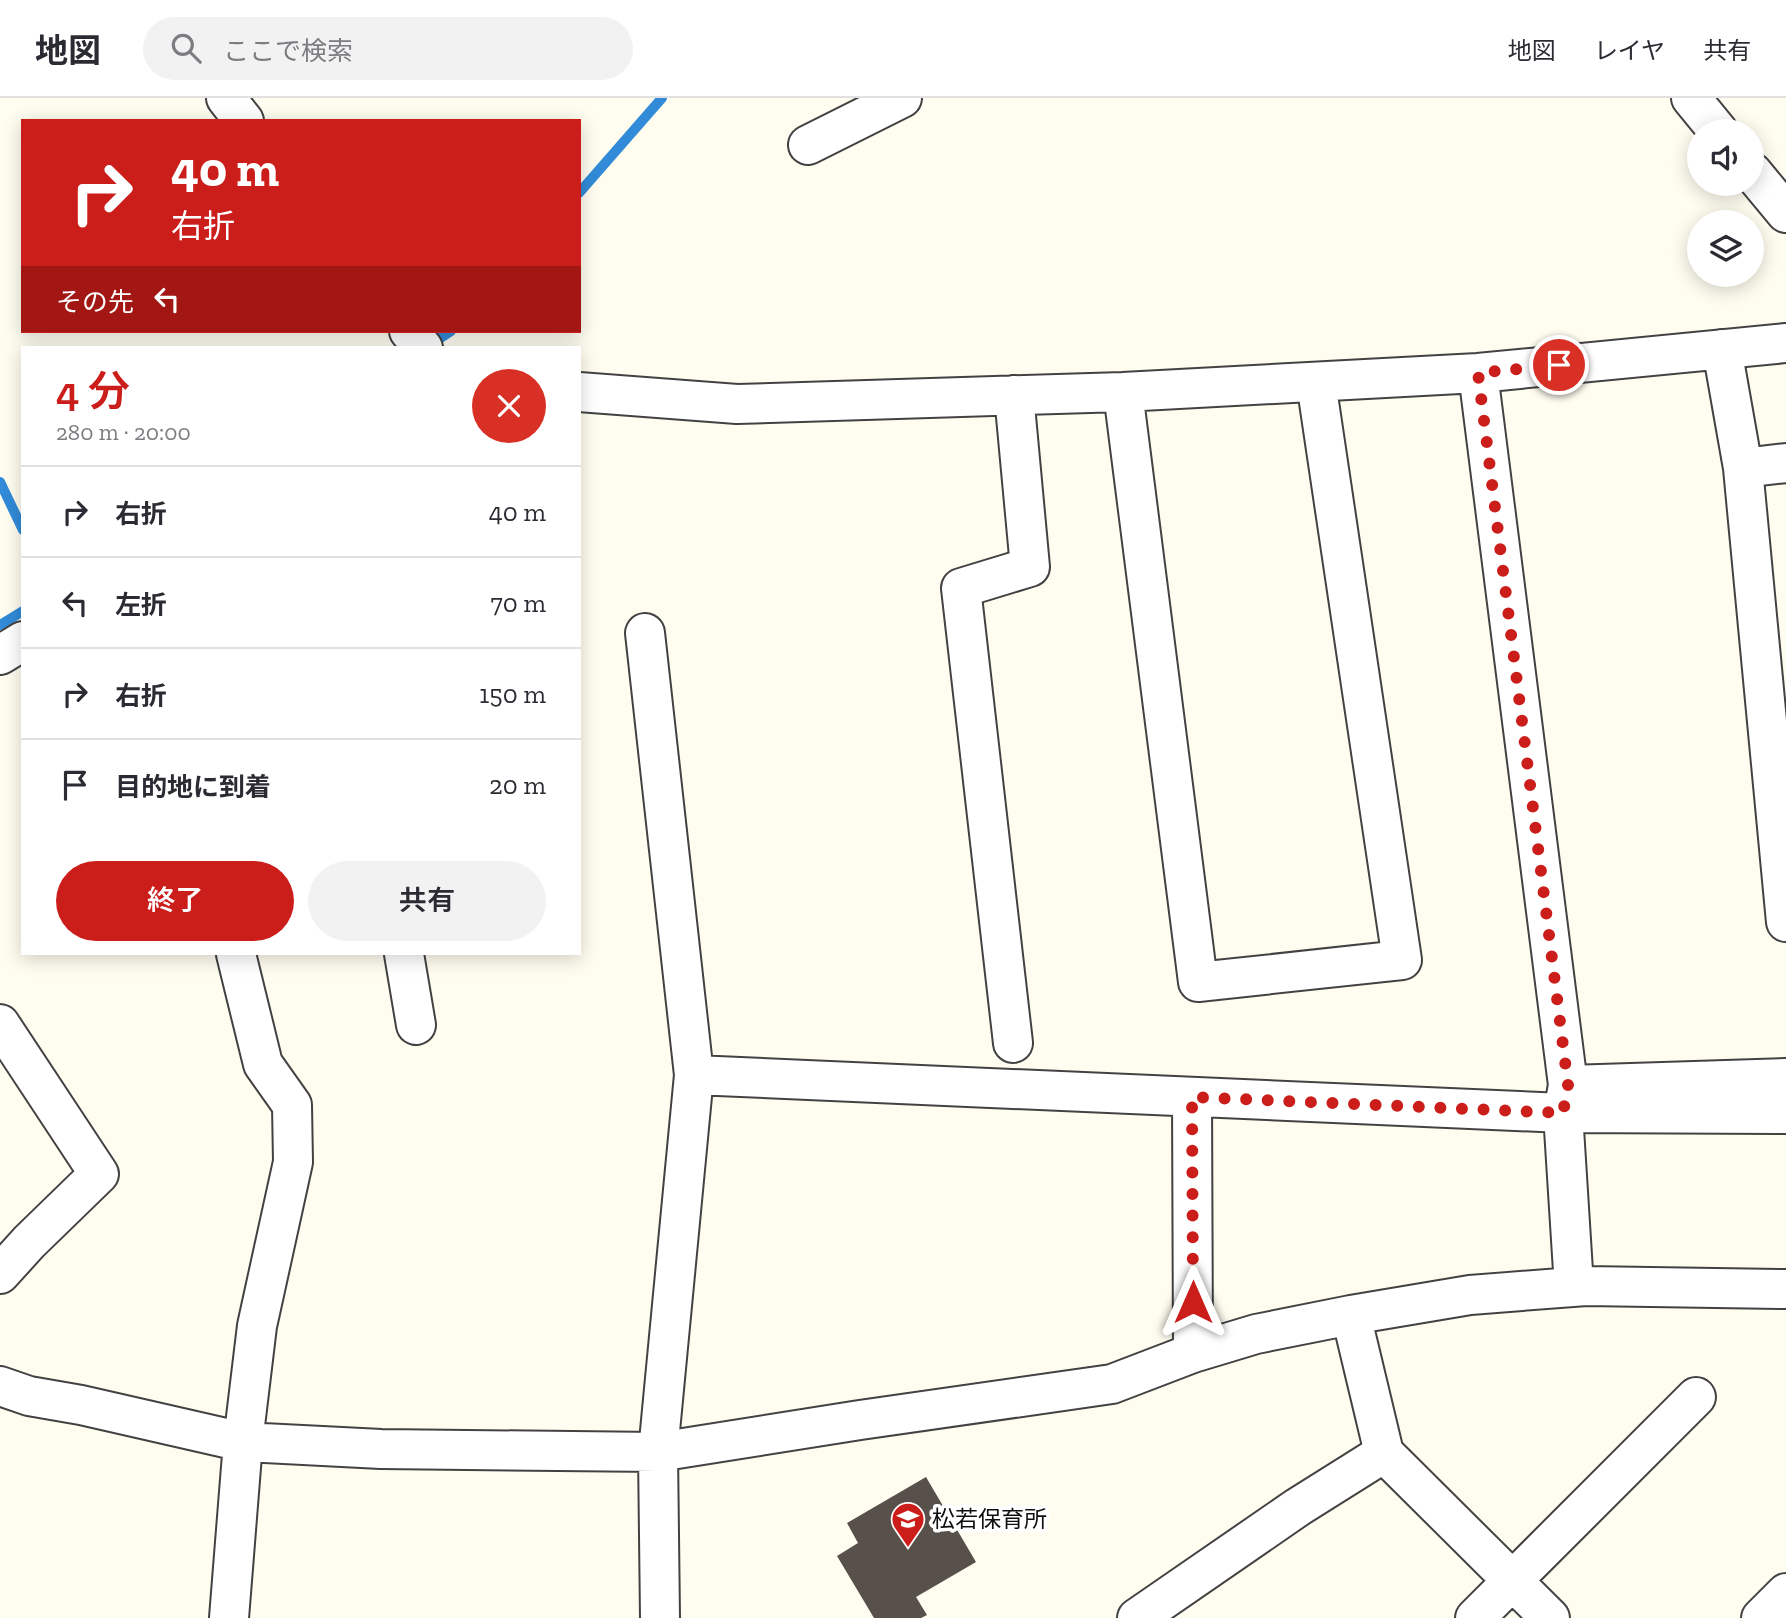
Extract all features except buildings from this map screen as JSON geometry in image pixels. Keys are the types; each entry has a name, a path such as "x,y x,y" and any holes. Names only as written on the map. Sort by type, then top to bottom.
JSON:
{"street":[{"path":"226,98 242,119"},
{"path":"808,145 902,98"},
{"path":"1691,98 1708,119"},
{"path":"1764,187 1786,214"},
{"path":"581,392 737,404 1123,392 1478,373 1786,342"},
{"path":"1722,349 1743,468 1786,922"},
{"path":"1478,373 1565,1099 1574,1287"},
{"path":"1123,392 1198,982 1402,960 1316,382"},
{"path":"1013,1043 961,588 1030,567 1014,395"},
{"path":"1743,468 1786,463"},
{"path":"645,633 694,1075 658,1452 660,1618"},
{"path":"0,655 21,642"},
{"path":"229,1618 243,1442 257,1326 293,1162 292,1105 263,1064 236,955"},
{"path":"404,955 416,1025"},
{"path":"0,1024 99,1174 0,1273"},
{"path":"694,1075 1192,1097 1565,1099 1786,1114"},
{"path":"1565,1099 1786,1078"},
{"path":"1192,1097 1193,1353"},
{"path":"0,1386 29,1396 81,1405 243,1442 381,1450 658,1452 1112,1384 1193,1353 1256,1334 1470,1295 1574,1287 1786,1289"},
{"path":"1351,1315 1384,1453 1550,1618"},
{"path":"1475,1618 1696,1397"},
{"path":"1137,1618 1298,1507 1384,1453"},
{"path":"1761,1618 1786,1593"}],"waterway":[{"path":"581,191 662,98"},
{"path":"428,346 448,333"},
{"path":"0,482 21,526"},
{"path":"0,625 21,612"}],"place":[{"name":"松若保育所","path":"908,1549"}],"route":[{"path":"1193,1302 1192,1097 1563,1113 1568,1085 1478,373 1559,365"}]}
